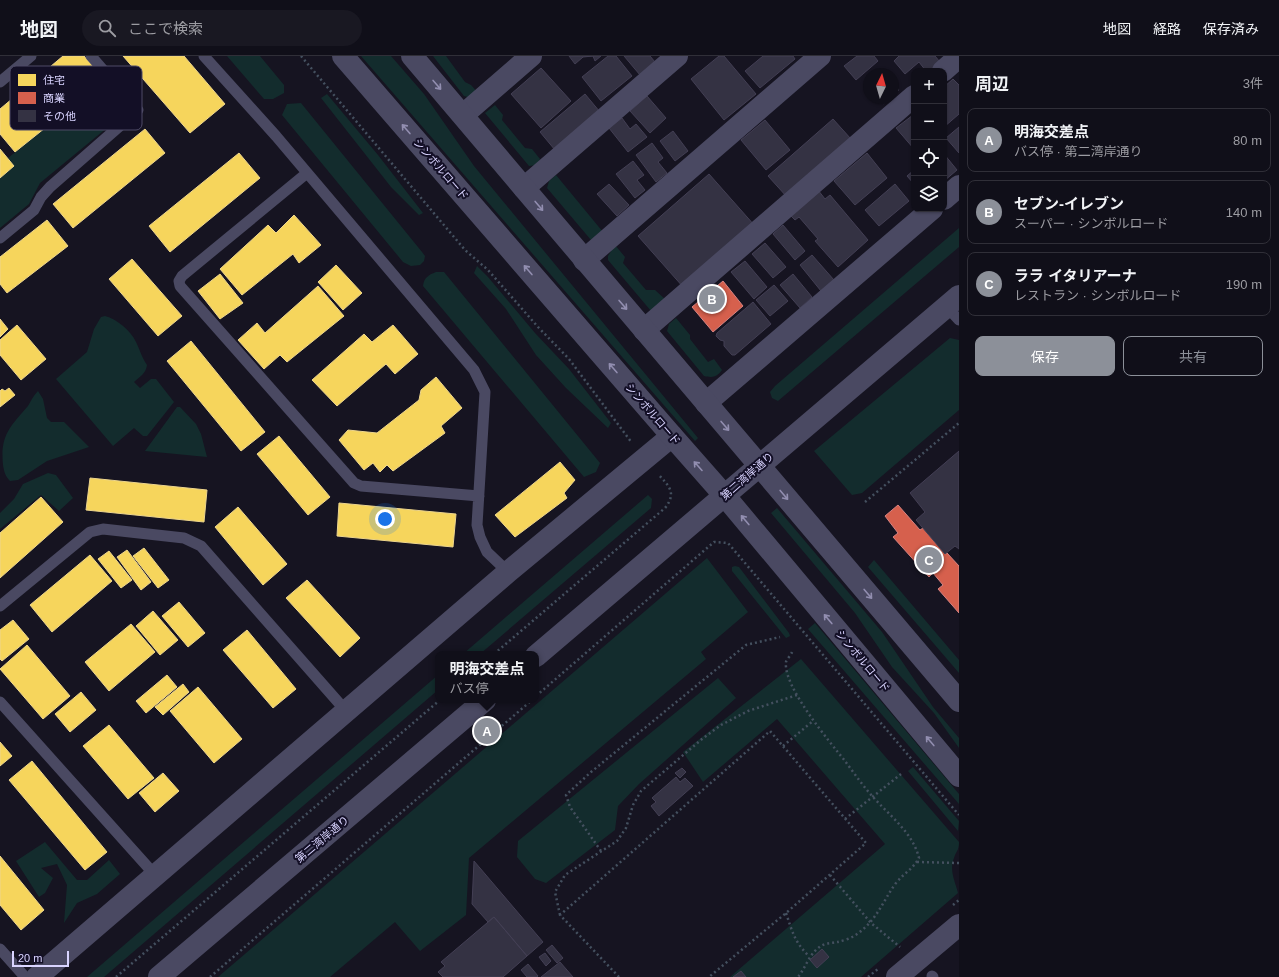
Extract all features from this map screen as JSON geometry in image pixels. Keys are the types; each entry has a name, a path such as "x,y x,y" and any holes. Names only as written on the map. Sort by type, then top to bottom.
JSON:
{"street":[{"name":"シンボルロード","path":"343,56 724,496 959,776"},
{"path":"412,56 959,701"},
{"path":"462,115 532,56"},
{"path":"524,188 677,56"},
{"path":"584,260 820,56"},
{"path":"644,330 911,99"},
{"path":"947,196 959,186"},
{"path":"706,403 929,212"},
{"name":"第二湾岸通り","path":"539,653 759,465 955,308"},
{"path":"37,977 508,572 672,436"},
{"name":"第二湾岸通り","path":"159,977 481,703"},
{"path":"896,977 959,925"}],"lane":[{"path":"19,66 31,56"},
{"path":"91,56 100,66"},
{"path":"204,56 271,131 474,370 485,392 477,525 480,537 487,552 508,572"},
{"path":"0,82 10,74"},
{"path":"0,238 34,210 41,197 50,187 115,130"},
{"path":"307,173 182,276 179,281 180,286 354,483 361,486 479,496"},
{"path":"0,606 90,532 103,529 184,538 201,546 346,711"},
{"path":"0,702 155,875"},
{"path":"0,949 25,977"}],"path":[{"path":"301,56 465,250 488,270 538,327 569,359 644,460 670,487 670,502 665,508 498,651"},
{"path":"864,502 959,423"},
{"path":"539,693 714,542 728,543 959,815"},
{"path":"602,851 570,808 566,795 591,772 746,645 780,637"},
{"path":"792,652 786,662 789,676 797,695 813,721 873,797 909,836 916,847 919,858 914,867 898,880 871,923 856,935 824,945 809,956 804,970 798,977"},
{"path":"619,977 560,915 555,892 565,876 617,841 626,828 633,805 641,792 721,725 748,711 797,695"},
{"path":"116,977 436,703"},
{"path":"210,977 529,703"},
{"path":"783,746 813,721"},
{"path":"560,915 770,732 866,843 786,913 709,977"},
{"path":"845,819 901,774"},
{"path":"917,862 959,863"},
{"path":"830,875 871,923 902,949"},
{"path":"786,913 794,937 800,948 809,956"}],"green space":[{"path":"227,56 260,56 284,85 284,93 273,99 264,99"},
{"path":"361,56 391,56 424,94 474,166 698,438 695,441"},
{"path":"433,56 446,56 465,82 471,85 479,94 471,98 464,96"},
{"path":"327,94 378,155 423,213 419,215 391,187 321,98"},
{"path":"301,103 425,256 424,261 420,265 411,266 403,262 282,115 287,104"},
{"path":"495,105 503,115 502,120 525,148 532,149 540,159 537,165 529,166 485,113"},
{"path":"43,130 104,130 40,183 29,204 0,228 0,178 14,166 8,158"},
{"path":"556,175 603,232 591,240 547,188 549,181"},
{"path":"959,228 959,247 778,401 772,398 770,392 775,386"},
{"path":"615,245 625,257 623,263 646,290 655,290 666,300 651,311 608,260 608,256"},
{"path":"477,266 535,333 569,369 611,423 608,428 566,388 536,355 506,309 474,273"},
{"path":"436,272 444,272 600,463 596,472 584,477 423,286 427,277"},
{"path":"105,316 119,323 131,334 147,365 144,373 134,382 140,388 151,379 156,379 174,402 147,436 143,436 134,428 113,446 56,379 87,352 94,329 101,317"},
{"path":"676,318 690,335 690,339 708,362 714,359 722,370 716,376 704,376 667,331 669,324"},
{"path":"950,338 959,340 959,410 862,493 852,495 814,451"},
{"path":"38,391 43,399 47,418 51,422 64,422 89,447 47,461 18,480 10,481 4,471 3,465 2,455 5,439 11,426 28,406"},
{"path":"177,407 180,407 196,424 201,434 207,457 145,451"},
{"path":"48,473 56,475 73,498 59,511 41,495 0,529 0,513 14,499 23,484"},
{"path":"648,495 652,499 651,508 484,651 466,651"},
{"path":"777,508 882,632 933,707 959,738 959,748 934,713 892,667 855,613 771,513"},
{"path":"707,558 748,612 701,652 706,659 469,858 466,915 420,951 395,922 330,977 218,977 539,703"},
{"path":"874,560 959,660 959,673 868,567"},
{"path":"732,567 739,567 790,636 786,638 732,571"},
{"path":"815,623 959,794 959,804 808,629"},
{"path":"801,659 959,842 952,867 958,893 861,977 730,977 885,844 777,719 703,782 683,752"},
{"path":"435,678 435,693 104,977 87,977"},
{"path":"718,678 736,698 639,784 618,806 615,830 546,883 535,879 517,857 518,841"},
{"path":"913,767 959,821 958,831 908,771"},
{"path":"45,842 77,880 87,880 109,860 120,874 97,894 77,903 64,923 67,885 57,864 41,868 53,878 45,893 39,897 16,861"}],"building: 住宅":[{"path":"63,56 84,56 93,66 51,66"},
{"path":"123,56 184,56 225,104 190,133 142,78 142,66 132,66"},
{"path":"10,101 10,130 42,130 15,152 0,134 0,109"},
{"path":"145,129 165,153 73,228 53,204"},
{"path":"0,149 14,166 0,178"},
{"path":"239,153 260,178 170,252 149,226"},
{"path":"294,215 321,245 299,263 293,254 242,295 220,269 268,225 276,233"},
{"path":"47,220 68,246 7,293 0,284 0,257"},
{"path":"132,259 182,316 158,336 109,279"},
{"path":"336,265 362,293 343,310 318,282"},
{"path":"220,274 243,303 220,319 198,291"},
{"path":"318,286 344,316 287,362 280,355 264,369 238,340 257,323 265,333"},
{"path":"0,319 8,329 0,337"},
{"path":"17,325 46,359 21,380 0,355 0,340"},
{"path":"393,325 418,354 395,374 386,364 337,406 312,380 364,334 372,342"},
{"path":"191,341 265,432 241,451 167,361"},
{"path":"436,377 462,408 441,426 445,433 393,471 387,465 380,472 373,463 364,470 339,440 348,430 377,433 419,400 421,390"},
{"path":"9,388 15,395 0,407 0,391 2,389 5,391"},
{"path":"279,436 330,497 308,515 257,454"},
{"path":"560,462 575,480 564,493 567,498 515,537 495,515"},
{"path":"90,478 207,490 204,522 86,510"},
{"path":"41,497 63,522 0,578 0,533"},
{"path":"339,503 456,514 453,547 337,536"},
{"path":"238,507 287,564 263,585 215,527"},
{"path":"144,548 169,580 158,588 133,556"},
{"path":"127,550 151,582 141,590 117,557"},
{"path":"109,551 132,580 121,588 98,559"},
{"path":"90,555 112,581 52,632 30,605"},
{"path":"307,580 360,638 340,657 286,598"},
{"path":"179,602 205,633 188,647 162,616"},
{"path":"153,611 178,640 160,655 136,626"},
{"path":"13,620 29,639 2,661 0,659 0,630"},
{"path":"131,624 155,652 109,691 85,662"},
{"path":"247,630 296,689 273,708 223,650"},
{"path":"27,645 70,696 43,719 0,669"},
{"path":"167,675 177,687 146,713 136,701"},
{"path":"183,684 189,692 163,715 155,707"},
{"path":"198,687 242,739 214,763 170,711"},
{"path":"81,692 96,710 70,732 55,714"},
{"path":"109,725 154,778 128,799 83,746"},
{"path":"0,742 12,756 0,766"},
{"path":"32,761 107,852 85,870 9,780"},
{"path":"163,773 179,791 155,812 139,793"},
{"path":"0,856 44,910 21,930 0,905"}],"building: 商業":[{"path":"723,281 743,306 713,332 692,307"},
{"path":"898,505 920,530 923,528 945,554 947,553 959,566 959,613 938,589 943,585 933,573 929,577 893,537 898,533 885,516"}],"building: その他":[{"path":"569,56 593,56 583,57 575,64"},
{"path":"593,56 601,56 595,61"},
{"path":"608,56 616,56 632,76 601,101 582,77"},
{"path":"624,56 650,56 655,62 640,75"},
{"path":"719,56 724,56 756,94 724,120 691,79"},
{"path":"763,56 793,56 795,59 760,88 745,71"},
{"path":"857,56 874,56 878,61 870,68 863,68 863,74 856,80 844,66"},
{"path":"899,56 935,56 940,62 933,68 924,68 919,62 905,74 894,61"},
{"path":"541,68 571,101 541,128 511,94"},
{"path":"953,79 959,85 959,114 947,124 947,104 947,84"},
{"path":"585,94 600,112 555,150 540,132"},
{"path":"647,96 666,118 650,133 630,111"},
{"path":"911,117 911,146 896,128"},
{"path":"622,118 630,129 636,124 647,137 628,152 609,128"},
{"path":"833,119 851,139 787,197 768,176"},
{"path":"765,120 790,150 766,170 741,140"},
{"path":"959,127 959,153 947,139 947,137"},
{"path":"673,131 688,151 675,161 660,141"},
{"path":"652,143 663,158 658,162 667,173 656,182 636,155"},
{"path":"867,153 887,178 855,205 834,181"},
{"path":"947,158 957,170 947,178"},
{"path":"633,161 644,175 637,180 645,190 635,198 616,174"},
{"path":"911,173 911,181 907,176"},
{"path":"709,174 755,226 684,288 638,236"},
{"path":"609,184 629,205 617,216 597,194"},
{"path":"895,184 909,201 879,226 865,210"},
{"path":"818,190 825,199 830,195 868,240 838,267 815,241 818,239 799,217 795,220 789,214"},
{"path":"783,225 805,251 795,260 773,234"},
{"path":"765,243 786,267 773,278 752,254"},
{"path":"812,255 834,280 821,291 800,265"},
{"path":"745,261 767,287 754,299 731,272"},
{"path":"793,274 812,297 800,308 780,285"},
{"path":"774,285 788,301 770,316 756,300"},
{"path":"753,302 771,324 735,355 732,355 724,346 724,341 720,340 716,336 717,333"},
{"path":"959,451 959,549 955,546 945,554 916,520 925,512 910,493"},
{"path":"682,768 686,772 680,778 675,773"},
{"path":"676,777 680,782 685,778 693,786 659,816 651,806 656,802 652,798"},
{"path":"474,861 543,942 527,956 494,917 488,922 472,904"},
{"path":"494,917 527,956 503,977 443,977 438,972 445,966 441,962"},
{"path":"552,945 563,958 557,963 546,950"},
{"path":"822,949 829,957 817,968 810,960"},
{"path":"545,953 551,961 546,966 539,957"},
{"path":"560,962 573,977 541,977"},
{"path":"528,964 538,976 537,977 527,977 521,970"},
{"path":"741,971 746,977 733,977"}],"place":[{"name":"セブン-イレブン","path":"712,299"},
{"name":"ララ イタリアーナ","path":"929,560"},
{"name":"明海交差点","path":"487,731"}]}
